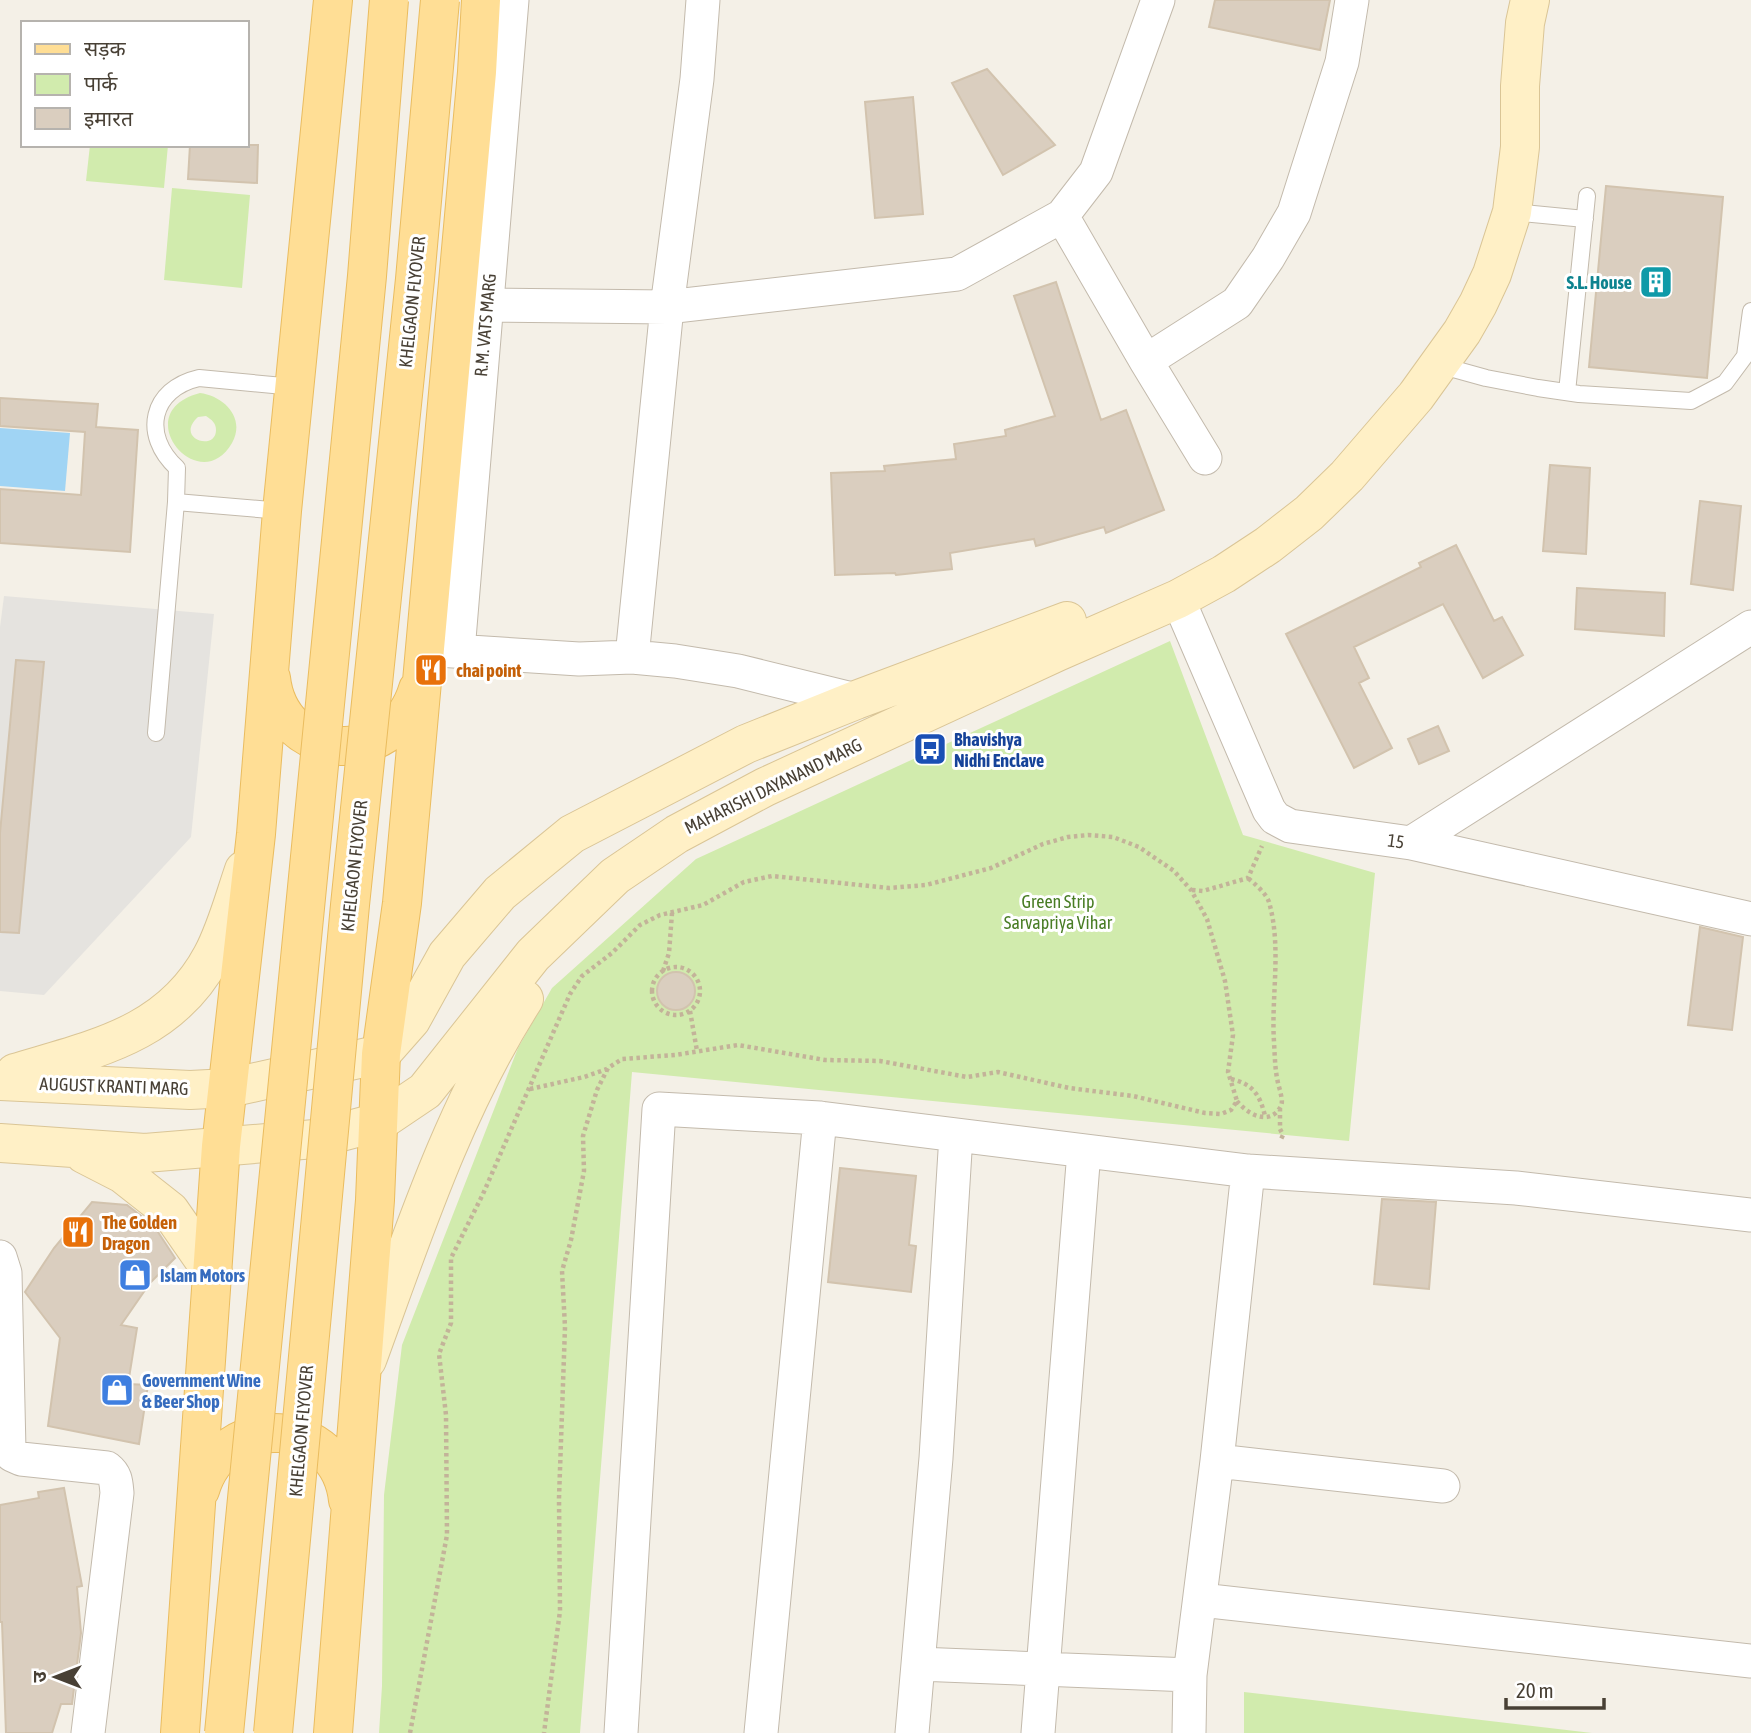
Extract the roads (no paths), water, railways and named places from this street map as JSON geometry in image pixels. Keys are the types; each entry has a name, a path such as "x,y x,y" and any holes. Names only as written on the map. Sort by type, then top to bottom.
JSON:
{"main road":[{"path":"180,1733 222,1146 256,834 282,511 333,0"},
{"path":"224,1733 367,276 389,0"},
{"name":"KHELGAON FLYOVER","path":"273,1733 350,905 415,279 440,0"},
{"path":"333,1733 379,1122 381,1055 435,659 481,0"},
{"path":"1172,588 1211,552 1253,525 1329,459 1363,422 1445,317 1477,253 1490,206 1498,146 1500,55 1507,0"},
{"path":"381,1055 411,1020 447,955 500,893 572,834 747,744 856,700 1054,640 1172,588 1224,574 1309,513 1347,476 1416,396 1478,304 1492,274 1512,212 1521,147 1521,86 1525,23 1530,0"},
{"name":"MAHARISHI DAYANAND MARG","path":"222,1146 315,1139 379,1122 425,1091 533,955 615,876 688,828 1054,640"},
{"path":"269,663 272,693 287,720 310,739 339,747 368,744 395,729 413,706 435,659"},
{"path":"0,1079 111,1044 157,1020 180,1000 197,982 213,955 256,834"},
{"path":"361,1376 430,1188 501,1035 582,909"},
{"name":"AUGUST KRANTI MARG","path":"0,1079 190,1090 229,1088 381,1055"},
{"path":"0,1143 145,1153 222,1146"},
{"path":"76,1149 123,1174 170,1211 213,1273"},
{"path":"197,1502 205,1473 224,1449 250,1435 280,1432 309,1440 332,1459 347,1486 350,1515"}],"street":[{"name":"R.M. VATS MARG","path":"435,659 486,305 512,0"},
{"path":"632,657 667,307 697,79 703,0"},
{"path":"486,305 667,307 957,274 1062,216 1096,172 1158,0"},
{"path":"1146,362 1237,303 1268,258 1294,213 1342,62 1352,0"},
{"path":"1062,216 1205,458"},
{"name":"15","path":"1172,588 1269,810 1275,818 1301,828 1411,843 1751,919"},
{"path":"1411,843 1751,627"},
{"path":"435,659 632,657 675,660 738,671 856,700"},
{"path":"621,1733 659,1109 821,1118 1248,1171 1516,1188 1751,1215"},
{"path":"761,1733 821,1118"},
{"path":"912,1733 936,1458 956,1135"},
{"path":"1038,1733 1084,1151"},
{"path":"1189,1733 1191,1675 1248,1171"},
{"path":"0,1257 5,1273 9,1450 12,1455 21,1459 107,1468 113,1473 116,1482 117,1493 88,1733"},
{"path":"1217,1461 1443,1486"},
{"path":"1201,1600 1751,1661"},
{"path":"918,1664 1191,1675"}],"lane":[{"path":"1567,392 1587,196"},
{"path":"1512,212 1585,219"},
{"path":"1439,365 1486,378 1567,392 1691,401 1725,383 1745,356 1751,311"},
{"path":"156,733 177,468 166,458 158,444 156,415 162,401 172,389 199,378 294,387"},
{"path":"176,502 282,511"}],"water":[{"path":"0,428 70,433 65,491 0,486"}],"place":[{"name":"S.L. House","path":"1656,282"},
{"name":"chai point","path":"431,670"},
{"name":"Bhavishya Nidhi Enclave","path":"930,749"},
{"name":"The Golden Dragon","path":"78,1232"},
{"name":"Islam Motors","path":"135,1275"},
{"name":"Government Wine & Beer Shop","path":"117,1390"}],"park label":[{"name":"Green Strip Sarvapriya Vihar","path":"1058,911"}]}
